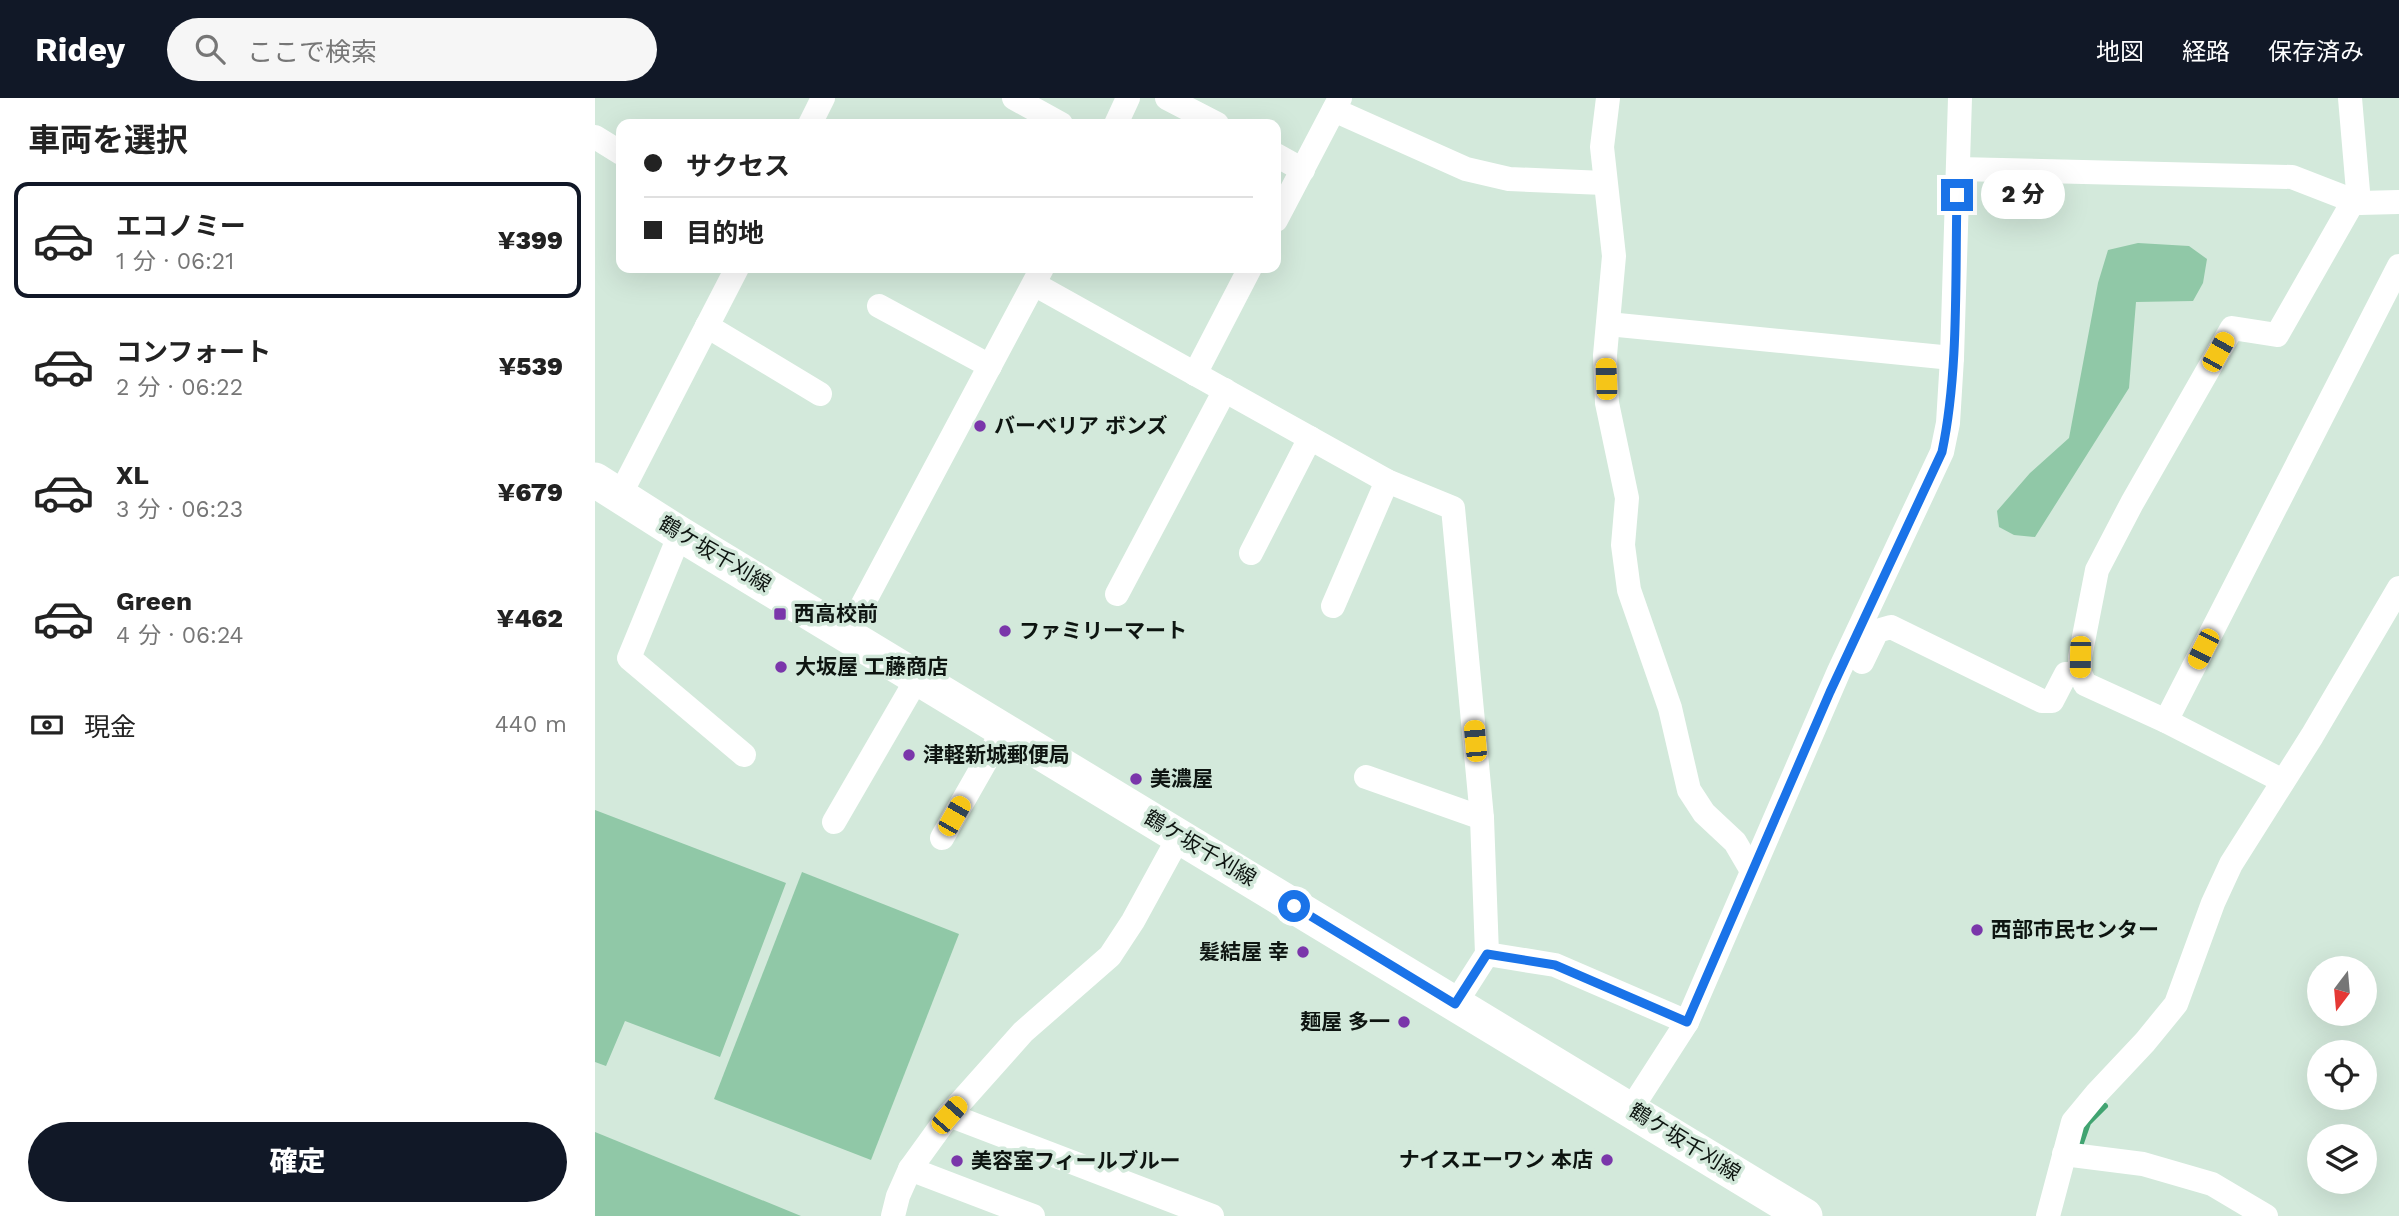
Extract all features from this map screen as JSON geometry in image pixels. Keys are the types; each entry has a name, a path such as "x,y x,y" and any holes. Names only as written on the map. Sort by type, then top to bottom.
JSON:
{"main road":[{"name":"鶴ケ坂千刈線","path":"608,487 680,534 1805,1216"}],"street":[{"path":"1014,98 1052,119"},
{"path":"1118,119 1128,98"},
{"path":"1167,98 1207,119"},
{"path":"1608,98 1602,147 1614,256 1605,355 1607,403 1627,498 1623,545 1629,590 1670,708 1689,790 1704,813 1735,842 1752,871"},
{"path":"1631,1109 1687,1022 1839,671 1942,452 1948,423 1952,358 1960,98"},
{"path":"2283,781 2166,721 2085,684 2080,673 2080,657 2097,570 2232,328 2277,335 2356,201 2350,98"},
{"path":"1281,211 1337,104 1466,169 1509,178 1605,183"},
{"path":"595,137 616,150"},
{"path":"1281,158 1303,170"},
{"path":"1958,169 2292,177 2356,201 2399,202"},
{"path":"2166,721 2399,266"},
{"path":"608,487 707,326 734,273"},
{"path":"1195,373 1247,273"},
{"path":"847,634 1038,276 1195,373 1310,438 1387,481 1453,508 1482,818 1487,954 1455,1004"},
{"path":"879,306 990,366"},
{"path":"1608,324 1952,358"},
{"path":"707,326 820,394"},
{"path":"1117,594 1225,390"},
{"path":"1251,553 1310,438"},
{"path":"1333,606 1387,481"},
{"path":"680,534 629,658 744,755"},
{"path":"2048,1216 2073,1122 2176,1004 2213,903 2231,864 2399,588"},
{"path":"1839,671 1854,679 1877,631 1891,627 2042,701 2052,701 2066,674 2080,673"},
{"path":"834,822 918,677"},
{"path":"942,838 1004,729"},
{"path":"1366,777 1482,818"},
{"path":"893,1216 898,1196 910,1169 949,1115 1023,1032 1110,956 1133,921 1179,835"},
{"path":"1487,954 1555,965 1687,1022"},
{"path":"949,1115 1212,1216"},
{"path":"2064,1154 2143,1164 2212,1184 2266,1216"},
{"path":"910,1169 1033,1216"}],"green space":[{"path":"2138,243 2189,246 2207,259 2203,283 2193,301 2136,302 2129,388 2035,537 2014,535 1999,527 1997,511 2030,473 2069,438 2098,283 2108,250"},
{"path":"595,810 786,883 720,1057 625,1021 606,1066 595,1062"},
{"path":"802,872 959,934 871,1160 714,1099"},
{"path":"595,1132 801,1216 595,1216"}],"waterway":[{"path":"2081,1143 2088,1123 2105,1106"}],"place":[{"name":"バーべリア ボンズ","path":"980,426"},
{"name":"西高校前","path":"780,614"},
{"name":"ファミリーマート","path":"1005,631"},
{"name":"大坂屋 工藤商店","path":"781,667"},
{"name":"津軽新城郵便局","path":"909,755"},
{"name":"美濃屋","path":"1136,779"},
{"name":"西部市民センター","path":"1977,930"},
{"name":"髪結屋 幸","path":"1303,952"},
{"name":"麺屋 多一","path":"1404,1022"},
{"name":"ナイスエーワン 本店","path":"1607,1160"},
{"name":"美容室フィールブルー","path":"957,1161"}],"route":[{"path":"1294,906 1455,1004 1487,954 1555,965 1687,1022 1830,692 1942,452 1948,423 1952,358 1957,195"}]}
